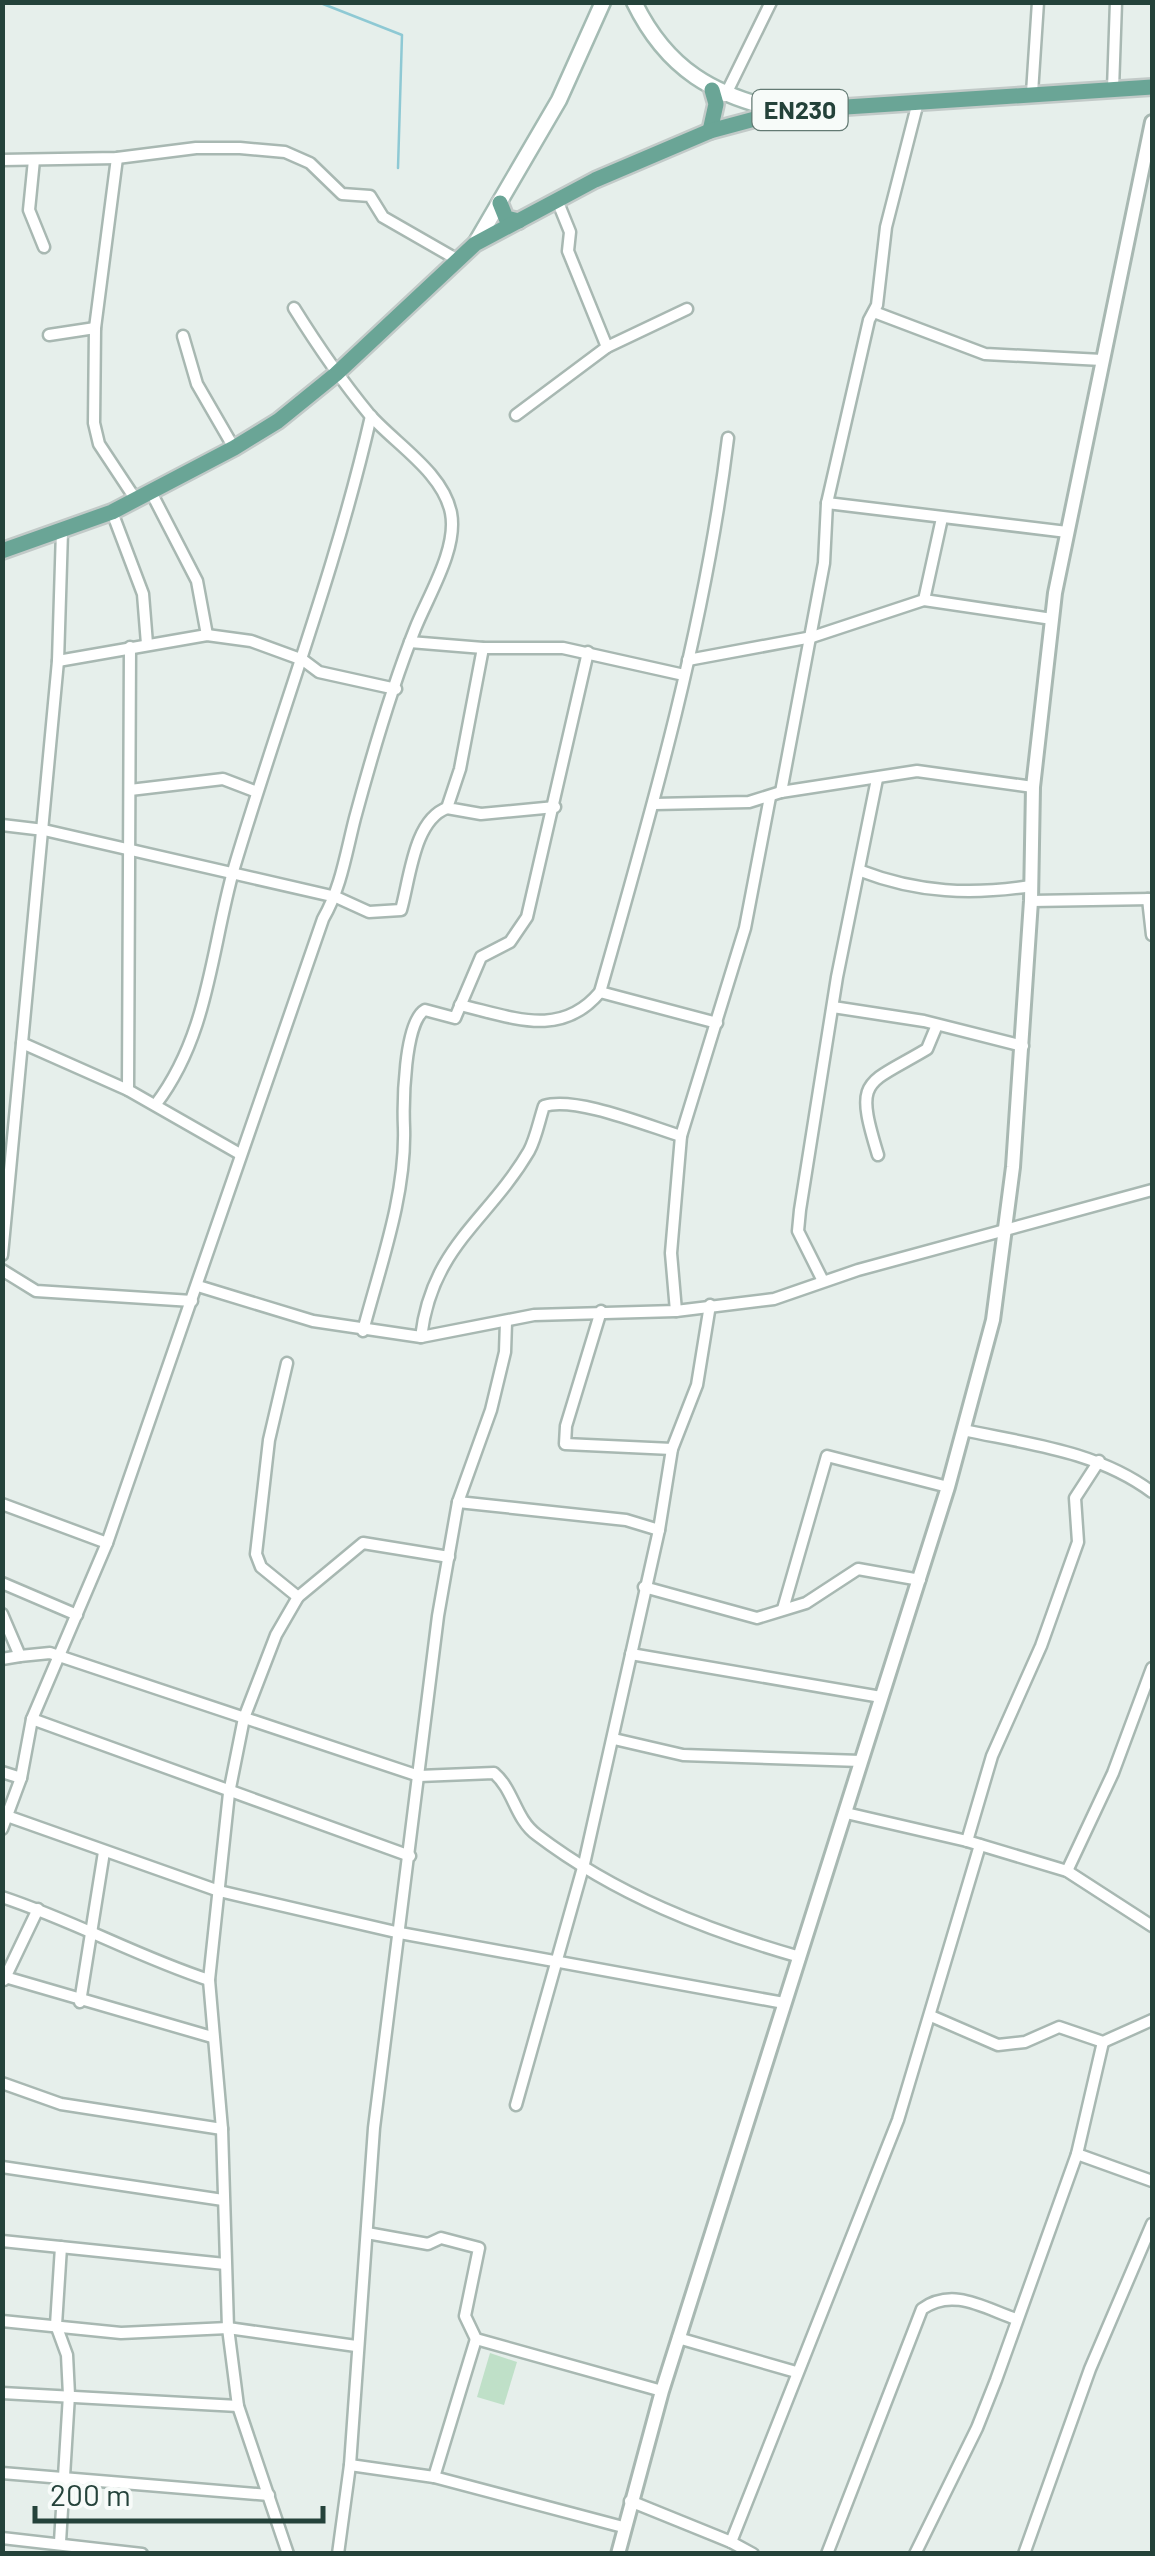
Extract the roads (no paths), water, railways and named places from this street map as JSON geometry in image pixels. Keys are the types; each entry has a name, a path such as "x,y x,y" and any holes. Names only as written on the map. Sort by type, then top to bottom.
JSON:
{"main road":[{"path":"475,244 559,100 602,3 634,4 659,43 718,94 784,111"},
{"name":"EN230","path":"2,551 112,512 234,448 336,374 475,244 557,200 710,131 784,111 1152,87"},
{"path":"710,131 718,94"},
{"path":"500,203 506,218 519,222"}],"street":[{"path":"718,94 771,2"},
{"path":"1032,93 1038,2"},
{"path":"1114,89 1116,2"},
{"path":"676,1311 671,1253 682,1136 745,928 776,795 812,637 824,563 827,504 874,312 886,226 918,102"},
{"path":"618,2554 678,2338 920,1580 993,1320 1006,1231 1023,1046 1033,787 1052,619 1066,532 1150,148 1152,122"},
{"path":"2,160 116,158 196,148 285,152 310,163 342,194 370,196 383,217 458,260"},
{"path":"116,158 95,328 95,434 144,497 197,581 208,635"},
{"path":"34,160 30,210 44,246"},
{"path":"557,200 570,232 568,251 608,347"},
{"path":"2,1829 21,1778 32,1720 108,1543 240,1154 323,920 336,897 410,642 449,543 451,515 446,500 405,446 371,416 336,374 294,308"},
{"path":"516,415 608,347 687,309"},
{"path":"874,312 985,354 1102,360"},
{"path":"49,335 95,328"},
{"path":"182,336 197,384 234,448"},
{"path":"156,1104 188,1052 210,982 233,874 356,485 371,416"},
{"path":"460,1005 543,1022 584,1012 600,992 654,804 688,660 722,509 728,438"},
{"path":"827,504 1066,532"},
{"path":"112,512 143,594 147,644"},
{"path":"924,600 942,518"},
{"path":"2,1255 7,1166 44,830 58,661 62,531"},
{"path":"688,660 812,637 924,600 1052,619"},
{"path":"58,661 208,635 251,641 303,660 318,672 396,689"},
{"path":"410,642 588,652 684,676"},
{"path":"128,1090 130,646"},
{"path":"447,808 460,769 483,648"},
{"path":"362,1332 396,1202 404,1088 416,1019 425,1010 452,1020 481,957 510,942 527,917 556,807 588,652"},
{"path":"654,804 776,795 917,772 1033,787"},
{"path":"130,790 223,779 257,792"},
{"path":"824,1281 798,1231 832,1007 862,871 877,779"},
{"path":"2,825 44,830 336,897 369,912 384,914 401,910 425,826 435,812 447,808 482,814 556,807"},
{"path":"862,871 908,886 974,894 1031,886"},
{"path":"1031,901 1150,899 1152,935"},
{"path":"600,992 717,1024"},
{"path":"832,1007 937,1025 1023,1046"},
{"path":"878,1155 865,1116 869,1084 876,1075 927,1048 937,1025"},
{"path":"22,1043 156,1104 240,1154"},
{"path":"420,1336 425,1303 449,1253 524,1159 544,1106 554,1103 593,1110 682,1136"},
{"path":"198,1286 362,1332 420,1336 601,1311 676,1311 774,1299 824,1281 1152,1190"},
{"path":"2,1270 36,1291 192,1301"},
{"path":"516,2105 584,1864 660,1530 672,1449 696,1386 710,1305"},
{"path":"601,1311 564,1444 672,1449"},
{"path":"338,2554 350,2465 374,2128 448,1557 458,1502 491,1410 505,1352 506,1322"},
{"path":"287,1362 269,1440 256,1554 262,1567 298,1598"},
{"path":"963,1430 1099,1461 1152,1492"},
{"path":"783,1610 827,1456 948,1486"},
{"path":"966,1840 992,1756 1041,1646 1078,1542 1073,1506 1099,1461"},
{"path":"458,1502 626,1520 660,1530"},
{"path":"2,1504 108,1543"},
{"path":"288,2554 238,2406 228,2328 222,2128 210,1980 229,1793 244,1718 276,1636 298,1598 363,1543 448,1557"},
{"path":"644,1587 757,1618 806,1603 858,1569 920,1580"},
{"path":"2,1583 77,1615"},
{"path":"2,1614 20,1656"},
{"path":"631,1654 881,1697"},
{"path":"2,1659 58,1655 420,1776 494,1773 528,1827 652,1906 720,1934 800,1957"},
{"path":"1067,1870 1114,1773 1152,1668"},
{"path":"32,1720 410,1856"},
{"path":"614,1739 683,1755 861,1761"},
{"path":"2,1772 21,1778"},
{"path":"846,1813 966,1840 1067,1870 1152,1926"},
{"path":"7,1816 218,1891 400,1933 784,2003"},
{"path":"730,2542 898,2120 980,1844"},
{"path":"80,2002 104,1852"},
{"path":"2,1897 90,1934 128,1945 148,1960 210,1980"},
{"path":"38,1909 4,1980 212,2037"},
{"path":"931,2016 998,2046 1024,2042 1059,2027 1103,2042 1152,2020"},
{"path":"914,2554 978,2428 1077,2154 1103,2042"},
{"path":"2,2083 60,2104 222,2128"},
{"path":"1077,2154 1152,2180"},
{"path":"2,2167 224,2200"},
{"path":"1024,2554 1090,2369 1152,2224"},
{"path":"368,2233 428,2244 441,2238 478,2248 465,2316 476,2339 434,2477"},
{"path":"2,2240 226,2264"},
{"path":"61,2247 56,2325 67,2355 69,2395 64,2546"},
{"path":"827,2554 922,2309 934,2301 958,2298 1016,2319"},
{"path":"2,2322 121,2334 228,2328 356,2346"},
{"path":"678,2338 796,2372"},
{"path":"476,2339 662,2391"},
{"path":"2,2393 238,2406"},
{"path":"350,2465 434,2477 623,2527"},
{"path":"2,2473 269,2495"},
{"path":"630,2501 753,2554"},
{"path":"2,2538 142,2554"}],"waterway":[{"path":"318,2 402,35 398,168"}]}
